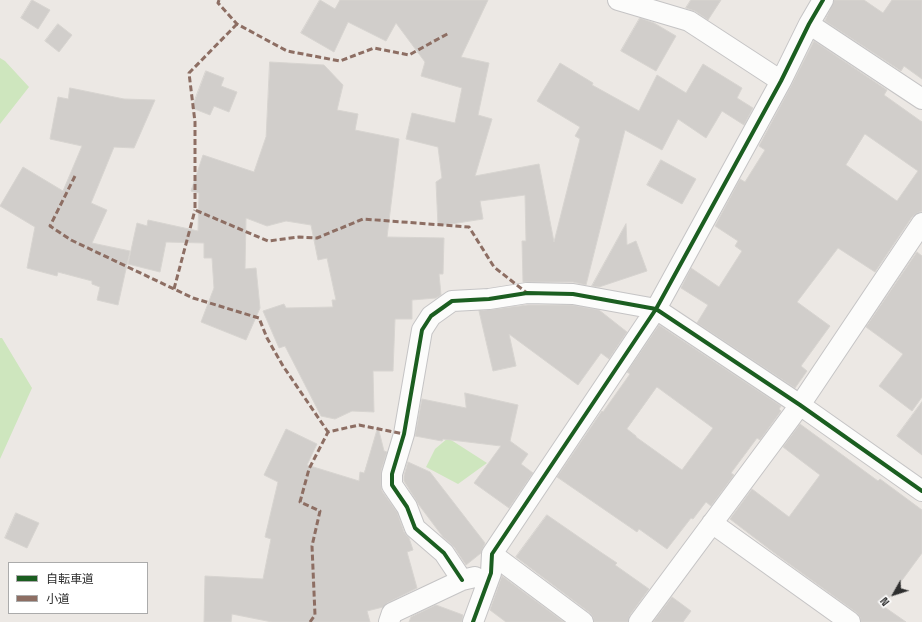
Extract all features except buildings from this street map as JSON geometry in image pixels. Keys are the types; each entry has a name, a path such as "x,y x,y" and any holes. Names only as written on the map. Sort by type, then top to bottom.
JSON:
{"street":[{"path":"618,0 689,21 781,81"},
{"path":"473,622 491,563 656,309 781,81 809,24 823,0"},
{"path":"809,24 922,100"},
{"path":"638,622 800,406 922,224"},
{"path":"462,580 444,553 415,528 407,507 392,485 392,474 404,434 422,330 431,316 452,301 489,299 527,293 573,294 656,309 800,406 922,491"},
{"path":"712,523 850,622"},
{"path":"389,622 392,613 462,580 491,563"},
{"path":"491,563 583,622"}],"green space":[{"path":"0,58 5,61 29,87 0,124"},
{"path":"0,338 2,338 32,388 0,459"},
{"path":"448,438 487,463 458,484 426,467 435,449"}],"marked path":[{"path":"219,0 218,3 237,24 287,51 340,61 374,48 409,55 449,33"},
{"path":"237,24 189,73 195,122 195,210 268,241 299,237 317,238 363,219 469,227 494,267 527,293"},
{"path":"75,176 50,226 71,240 193,298 259,318 267,338 283,366 328,432"},
{"path":"174,289 195,210"},
{"path":"310,622 315,615 312,546 320,511 300,502 309,469 328,432 359,425 404,434"}],"cycle path":[{"path":"473,622 491,573 492,554 656,309 781,81 809,24 823,0"},
{"path":"462,580 444,553 415,528 407,507 392,485 392,474 404,434 422,330 431,316 452,301 489,299 527,293 573,294 656,309 800,405 922,491"}]}
